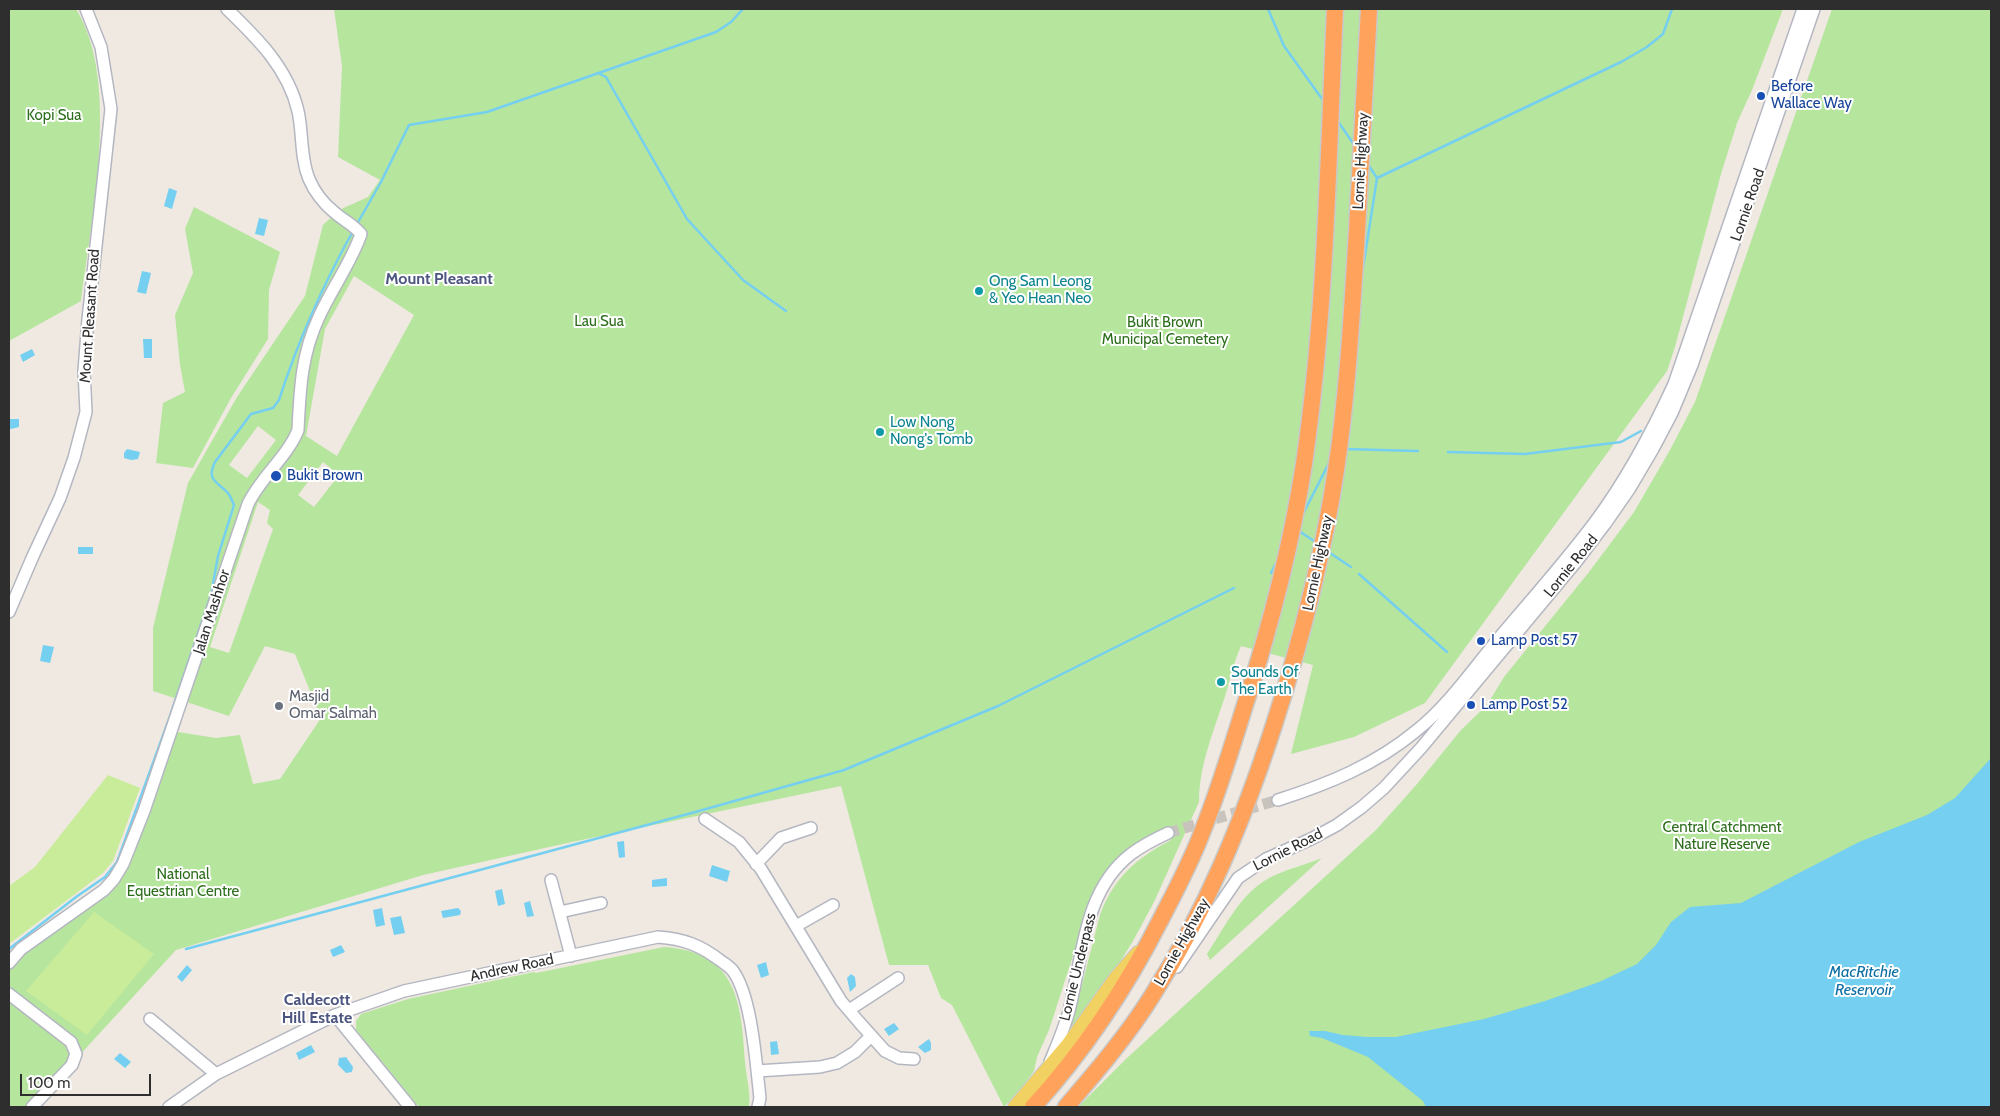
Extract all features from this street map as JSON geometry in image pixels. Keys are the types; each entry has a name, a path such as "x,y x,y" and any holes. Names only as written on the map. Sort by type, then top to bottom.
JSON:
{"highway":[{"name":"Lornie Highway","path":"1034,1107 1088,1042 1122,991 1151,939 1200,838 1219,788 1274,607 1292,531 1309,425 1322,286 1335,9"},
{"name":"Lornie Highway","path":"1066,1107 1099,1069 1150,999 1206,900 1251,795 1308,612 1324,538 1336,468 1345,392 1354,292 1369,9"}],"main road":[{"path":"1015,1107 1068,1045 1116,978 1151,939"}],"street":[{"name":"Mount Pleasant Road","path":"9,612 60,498 74,458 86,412 84,371 88,319 111,109 101,47 86,9"},
{"name":"Jalan Mashhor","path":"9,963 22,949 104,890 114,879 123,864 144,811 248,504 265,476 291,445 298,430 300,391 307,348 319,317 361,234 332,211 309,179 304,159 298,111 286,76 262,42 227,9"},
{"name":"Lornie Road","path":"1150,999 1175,971 1238,878 1266,859 1337,825 1384,788 1421,748 1576,562 1630,488 1668,420 1692,365 1804,9"},
{"name":"Lornie Road","path":"1278,800 1323,785 1376,759 1416,731 1446,701 1595,522 1619,487 1657,422 1674,384 1722,265 1814,9"},
{"path":"705,819 739,842 756,864 772,886 841,1001 885,1051 899,1058 914,1059"},
{"path":"756,864 781,838 811,828"},
{"name":"Lornie Underpass","path":"1046,1072 1068,1013 1086,933 1094,904 1100,891 1110,876 1130,854 1168,833"},
{"path":"552,880 571,956"},
{"path":"560,912 601,903"},
{"path":"796,926 833,906"},
{"name":"Andrew Road","path":"169,1107 216,1074 336,1015 404,991 658,937 679,939 699,946 732,970 743,990 757,1071 760,1098 758,1107"},
{"path":"849,1010 898,978"},
{"path":"9,994 71,1042 76,1054 72,1066 32,1107"},
{"path":"336,1015 410,1107"},
{"path":"150,1019 216,1074"},
{"path":"757,1071 820,1067 837,1063 855,1052 872,1036"}],"green space":[{"name":"Kopi Sua","path":"9,9 76,9 90,39 97,74 100,112 96,192 81,301 9,341"},
{"name":"Bukit Brown Municipal Cemetery","path":"334,9 1783,9 1752,90 1737,123 1721,174 1667,371 1425,703 1354,737 1291,754 1313,665 1241,646 1234,663 1205,760 1199,802 1154,902 1133,941 1105,986 1068,1039 1100,915 1106,902 1112,890 1128,870 1148,854 1171,840 1167,828 1135,844 1081,931 1049,1030 1037,1057 1034,1071 1004,1107 952,1005 941,998 928,965 889,965 841,786 423,875 176,950 32,1107 9,1107 9,964 114,878 158,771 178,732 216,738 240,735 253,784 280,779 321,718 295,654 265,646 229,716 153,691 153,628 188,483 237,397 305,296 323,225 339,210 368,197 380,180 338,157 342,66","holes":["354,276 414,315 337,456 306,436 325,329","258,426 276,440 247,478 229,465","323,462 339,475 314,507 298,495","258,502 270,510 267,523 273,529 229,653 210,647"]},
{"name":"Central Catchment Nature Reserve","path":"1832,9 1991,9 1991,1107 1078,1107 1127,1058 1376,830 1461,730 1487,705 1504,677 1589,572 1634,512 1695,402"},
{"path":"194,207 280,252 269,290 268,339 231,398 193,468 156,463 163,403 185,392 175,315 193,273 185,229"},
{"path":"108,775 140,788 113,861 103,873 9,944 9,886 35,867"},
{"path":"1322,858 1210,960 1207,954 1234,911 1250,892 1271,877"},
{"path":"94,912 154,954 87,1035 26,991"},
{"path":"664,947 688,951 707,958 721,969 730,983 737,1000 741,1019 749,1090 749,1107 419,1107 356,1030 356,1021 361,1014 408,999"}],"water":[{"path":"169,188 177,191 172,209 164,206"},
{"path":"259,218 268,220 264,236 255,234"},
{"path":"142,271 151,273 146,294 137,292"},
{"path":"143,339 152,339 152,358 144,358"},
{"path":"32,349 35,355 23,362 20,355"},
{"path":"9,419 19,419 19,427 9,428"},
{"path":"127,449 140,452 138,459 124,458 124,453"},
{"path":"78,547 93,547 93,554 78,554"},
{"path":"43,645 54,647 50,663 40,661"},
{"name":"MacRitchie Reservoir","path":"1991,758 1991,1107 1426,1107 1423,1101 1368,1057 1322,1038 1310,1036 1309,1031 1325,1031 1343,1035 1396,1037 1484,1019 1545,1001 1599,982 1637,964 1656,945 1671,922 1690,907 1741,903 1859,842 1927,815 1955,798"},
{"path":"624,841 625,857 619,858 617,842"},
{"path":"712,865 730,871 727,882 709,876"},
{"path":"667,878 667,886 652,887 652,880"},
{"path":"502,889 505,904 498,906 495,891"},
{"path":"530,901 534,916 527,917 524,903"},
{"path":"382,908 385,925 376,927 373,910"},
{"path":"458,908 461,911 460,915 443,918 441,911"},
{"path":"401,916 405,933 394,935 390,918"},
{"path":"341,945 345,952 333,957 330,950"},
{"path":"766,962 769,975 761,978 757,965"},
{"path":"187,965 192,970 182,982 177,977"},
{"path":"851,974 855,977 856,986 850,992 847,978"},
{"path":"894,1023 899,1029 889,1036 884,1029"},
{"path":"929,1039 931,1050 925,1053 918,1047"},
{"path":"777,1041 779,1054 771,1055 770,1042"},
{"path":"311,1045 315,1052 299,1060 296,1053"},
{"path":"120,1053 131,1062 125,1068 114,1059"},
{"path":"346,1057 353,1067 352,1072 346,1073 338,1065 339,1058"}],"waterway":[{"path":"357,224 381,182 409,125 487,112 716,32 731,22 743,9"},
{"path":"1268,9 1284,46 1325,103"},
{"path":"1377,178 1621,62 1647,47 1663,34 1672,9"},
{"path":"600,74 606,77 687,219 743,280 786,311"},
{"path":"1337,120 1355,146"},
{"path":"1363,268 1377,178 1367,163"},
{"path":"9,949 105,877 117,862 169,719 211,595 218,556 234,505 228,493 212,477 215,462 251,414 273,408 279,400 294,356 312,314 331,272 353,231"},
{"path":"1448,452 1525,454 1621,442 1641,431"},
{"path":"1344,449 1418,451"},
{"path":"1303,514 1330,461"},
{"path":"1299,531 1317,543"},
{"path":"1327,551 1351,567"},
{"path":"1271,573 1277,561"},
{"path":"1359,574 1447,652"},
{"path":"186,949 699,811 844,770 998,706 1234,588"}],"tunnel":[{"path":"1168,833 1278,800"}],"place":[{"name":"Before Wallace Way","path":"1761,96"},
{"name":"Ong Sam Leong & Yeo Hean Neo","path":"979,291"},
{"name":"Low Nong Nong's Tomb","path":"880,432"},
{"name":"Bukit Brown","path":"276,476"},
{"name":"Lamp Post 57","path":"1481,641"},
{"name":"Sounds Of The Earth","path":"1221,682"},
{"name":"Lamp Post 52","path":"1471,705"},
{"name":"Masjid Omar Salmah","path":"279,706"}],"district":[{"name":"Mount Pleasant","path":"439,279"},
{"name":"Caldecott Hill Estate","path":"317,1009"}],"park label":[{"name":"Lau Sua","path":"599,322"},
{"name":"National Equestrian Centre","path":"183,884"}]}
